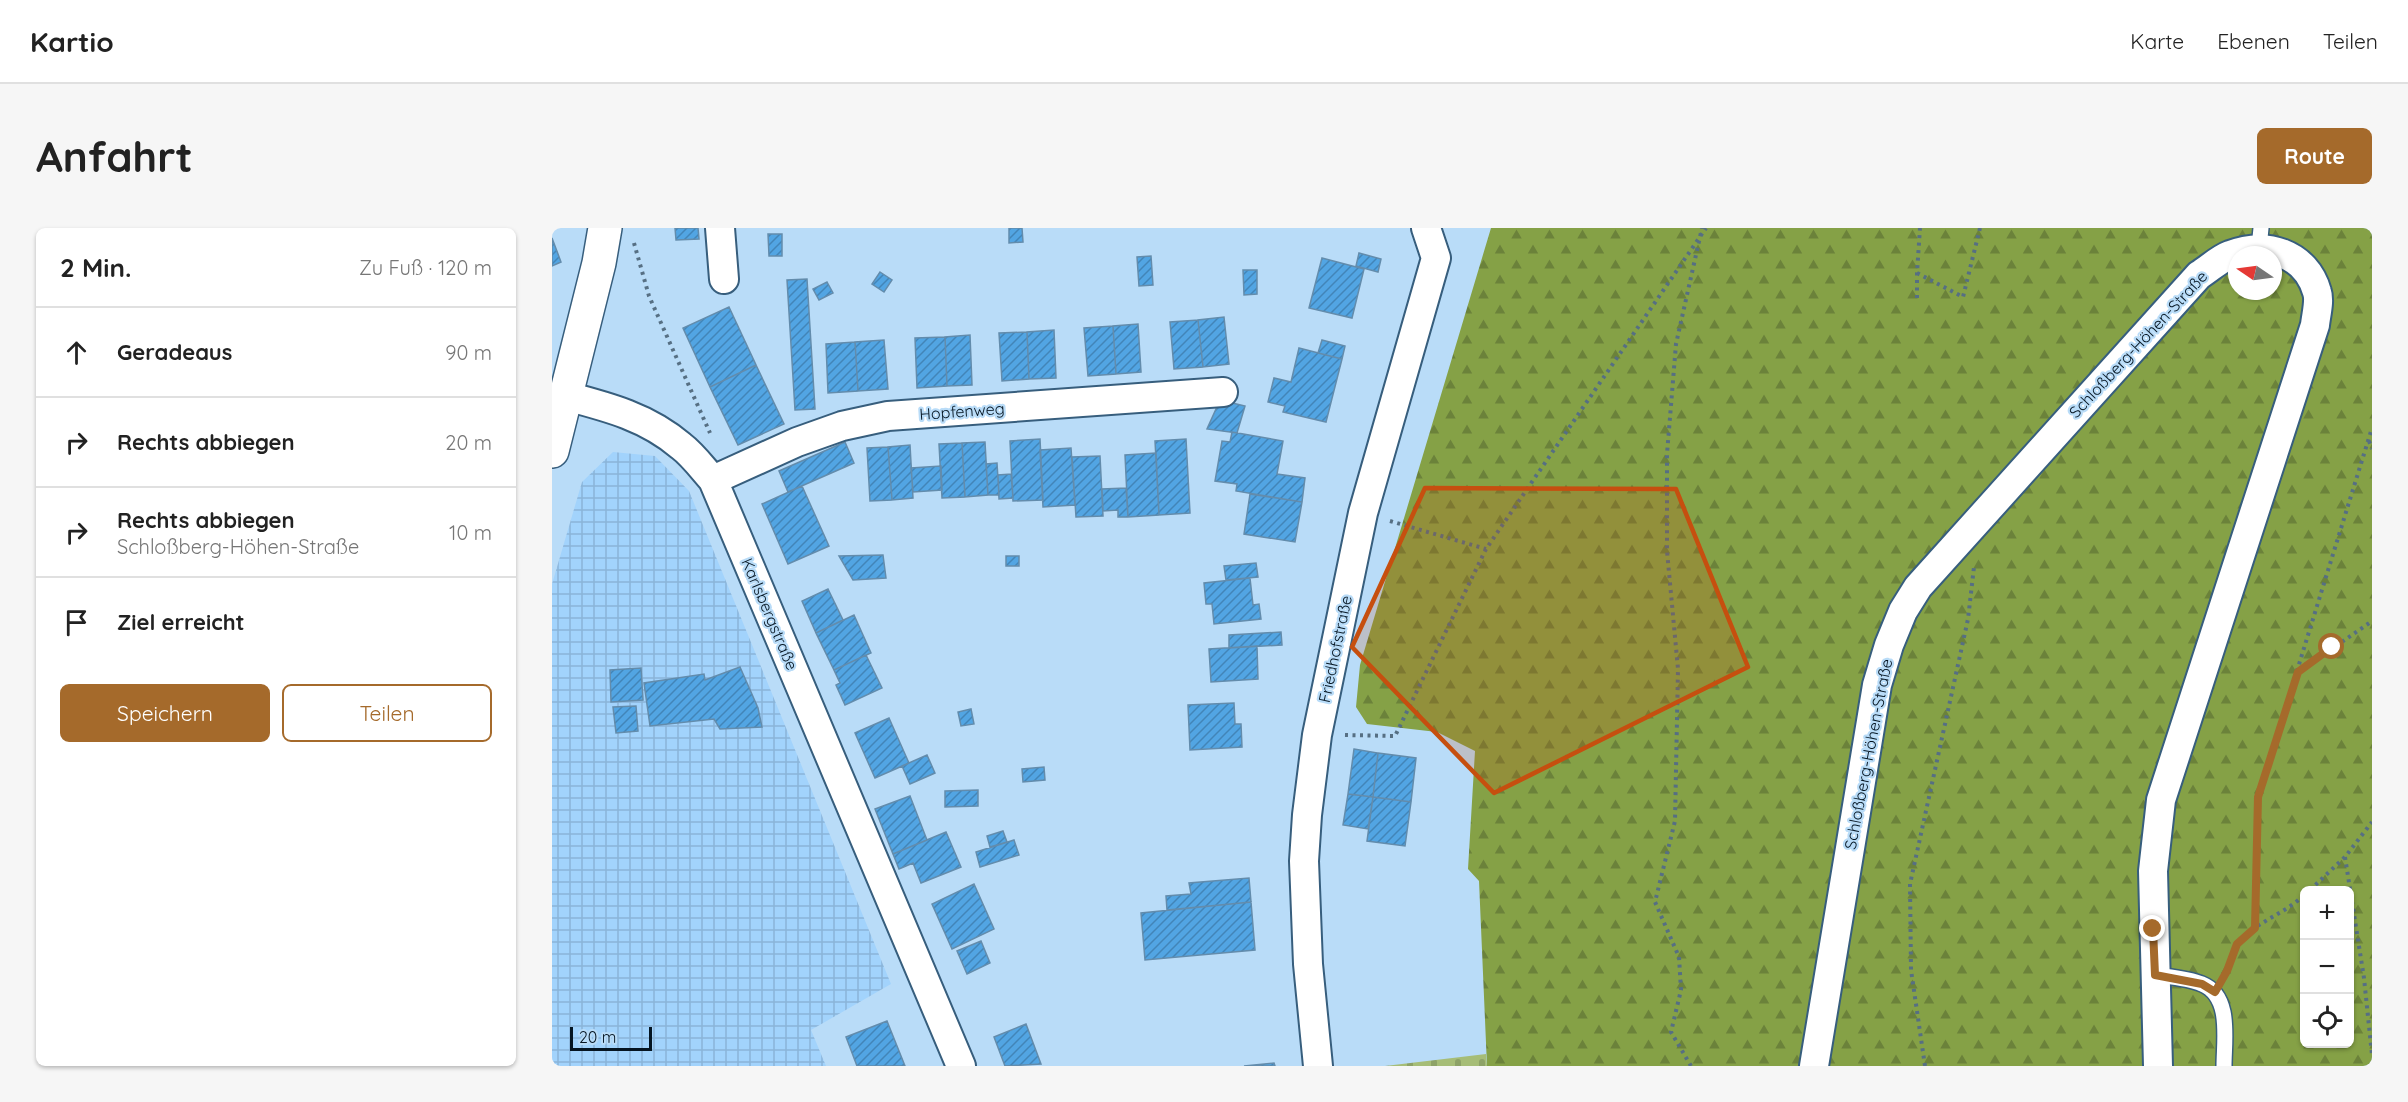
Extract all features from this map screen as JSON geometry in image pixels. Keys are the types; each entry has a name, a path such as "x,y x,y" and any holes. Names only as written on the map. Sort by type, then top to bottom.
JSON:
{"main road":[{"name":"Karlsbergstraße","path":"557,424 599,263 619,234"}],"street":[{"path":"720,228 724,279"},
{"name":"Friedhofstraße","path":"1318,1066 1308,964 1304,861 1317,735 1363,513 1436,258 1435,233"},
{"name":"Schloßberg-Höhen-Straße","path":"1814,1066 1877,685 1889,645 1903,611 1918,587 2199,275 2260,238 2283,251 2307,270 2318,294 2315,325 2161,800 2153,871 2158,1066"},
{"name":"Hopfenweg","path":"721,477 797,442 842,426 888,416 1223,392"},
{"name":"Karlsbergstraße","path":"557,424 627,412 657,427 721,477 961,1066"}],"lane":[{"path":"2155,975 2202,984 2215,992 2223,1007 2224,1066"}],"path":[{"path":"1317,735 1395,736 1486,549 1704,228"},
{"path":"1917,298 1920,228"},
{"path":"1917,273 1963,297 1980,228"},
{"path":"619,234 649,296 721,477"},
{"path":"1691,1066 1671,1032 1681,990 1679,957 1655,902 1675,821 1678,669 1667,551 1667,454 1676,344 1701,234"},
{"path":"2255,928 2258,797 2372,428"},
{"path":"2368,440 2372,449"},
{"path":"1363,513 1486,549"},
{"path":"1925,1066 1911,970 1910,884 1968,619 1974,563"},
{"path":"2298,672 2372,621"},
{"path":"2315,886 2345,857 2372,822"},
{"path":"2345,857 2364,978 2372,1055"},
{"path":"2215,992 2227,971 2237,944 2255,928 2300,900"}],"highlighted area":[{"path":"1425,488 1676,489 1748,667 1494,793 1352,647"}],"shaded area":[{"path":"613,452 655,456 689,491 891,984 811,1030 826,1066 552,1066 552,584 582,482"}],"green space":[{"path":"1491,228 2372,228 2372,1066 1487,1066 1479,881 1468,869 1475,751 1437,732 1367,724 1356,707 1360,665"},
{"path":"1486,1054 1487,1066 1385,1066"}],"building":[{"path":"675,228 698,228 699,239 676,240"},
{"path":"1009,228 1022,228 1023,242 1009,243"},
{"path":"768,234 782,234 782,256 769,256"},
{"path":"552,238 561,262 552,266"},
{"path":"1359,253 1381,259 1378,272 1356,266"},
{"path":"1151,256 1153,285 1139,286 1137,257"},
{"path":"1322,258 1364,269 1352,318 1309,308"},
{"path":"1243,270 1257,270 1257,294 1244,295"},
{"path":"880,272 892,280 884,292 872,284"},
{"path":"807,279 815,409 795,410 787,280"},
{"path":"827,282 833,293 819,300 813,289"},
{"path":"729,307 756,365 710,387 683,328"},
{"path":"1224,317 1229,364 1203,367 1198,320"},
{"path":"1198,320 1203,367 1174,369 1170,322"},
{"path":"1138,324 1141,372 1116,374 1113,326"},
{"path":"1113,326 1116,374 1088,376 1084,328"},
{"path":"1054,330 1056,378 1029,379 1027,332"},
{"path":"1027,332 1029,379 1002,381 999,333"},
{"path":"970,335 972,385 947,386 945,337"},
{"path":"945,337 947,386 917,388 915,338"},
{"path":"884,340 888,389 858,391 855,342"},
{"path":"1322,340 1345,346 1342,359 1318,353"},
{"path":"855,342 858,391 828,393 826,344"},
{"path":"1299,348 1342,359 1326,422 1283,412 1285,406 1268,402 1274,378 1291,382"},
{"path":"756,365 784,424 738,445 710,387"},
{"path":"1220,400 1245,406 1237,433 1207,429"},
{"path":"1232,432 1283,441 1277,474 1305,478 1302,502 1236,491 1237,484 1215,481 1222,441 1230,442"},
{"path":"1040,439 1043,500 1013,501 1010,441"},
{"path":"1186,439 1190,513 1159,515 1155,441"},
{"path":"845,442 854,463 788,492 779,471"},
{"path":"985,442 988,495 965,497 962,443"},
{"path":"962,443 965,497 942,498 939,444"},
{"path":"910,445 913,498 892,500 888,447"},
{"path":"888,447 892,500 870,501 867,448"},
{"path":"1071,448 1075,505 1043,507 1040,450"},
{"path":"1156,453 1159,515 1128,517 1125,455"},
{"path":"1100,456 1103,516 1076,517 1072,457"},
{"path":"997,463 999,495 988,495 986,464"},
{"path":"941,466 942,490 913,492 911,468"},
{"path":"1011,474 1013,498 999,499 998,475"},
{"path":"802,486 829,546 788,564 762,504"},
{"path":"1126,488 1128,517 1118,517 1118,510 1103,511 1102,489"},
{"path":"1250,494 1302,502 1295,542 1244,534"},
{"path":"883,555 886,578 853,580 839,556"},
{"path":"1006,556 1019,556 1019,566 1006,566"},
{"path":"1256,563 1258,577 1226,580 1224,566"},
{"path":"1250,578 1253,605 1259,604 1261,619 1214,624 1212,604 1206,604 1204,583"},
{"path":"828,589 843,620 816,633 802,601"},
{"path":"854,615 871,653 834,670 816,633"},
{"path":"1281,632 1282,645 1229,648 1229,635"},
{"path":"1257,646 1258,679 1211,682 1209,649"},
{"path":"866,655 882,688 845,705 836,685 840,683 834,670"},
{"path":"740,667 758,708 762,727 720,729 714,719 650,726 644,683 704,674 705,680"},
{"path":"641,668 643,700 611,702 610,670"},
{"path":"1234,703 1235,724 1241,724 1242,747 1190,750 1188,705"},
{"path":"636,706 638,731 616,733 613,707"},
{"path":"971,709 974,724 961,726 958,712"},
{"path":"889,718 909,763 875,778 855,733"},
{"path":"1354,749 1378,753 1373,797 1348,794"},
{"path":"1378,753 1416,758 1411,802 1373,797"},
{"path":"927,755 935,773 910,784 902,766"},
{"path":"1044,767 1045,780 1023,782 1022,769"},
{"path":"978,790 978,806 945,807 945,791"},
{"path":"1348,794 1373,797 1368,829 1343,825"},
{"path":"910,796 927,840 893,854 875,809"},
{"path":"1373,797 1411,802 1405,846 1367,841"},
{"path":"1003,831 1007,842 990,847 987,836"},
{"path":"946,832 961,867 921,883 913,863 899,869 893,854"},
{"path":"1014,840 1019,855 980,867 976,852"},
{"path":"1249,878 1251,902 1167,910 1166,896 1191,894 1189,883"},
{"path":"974,884 994,929 952,949 932,904"},
{"path":"1251,902 1255,950 1145,960 1141,913"},
{"path":"981,941 990,963 967,974 957,951"},
{"path":"887,1021 905,1066 857,1066 846,1037"},
{"path":"1026,1024 1041,1064 1005,1066 994,1037"},
{"path":"1274,1063 1275,1066 1244,1066"}],"route":[{"path":"2153,929 2155,975 2202,984 2215,992 2227,971 2237,944 2255,928 2258,797 2298,672 2332,647"}]}
